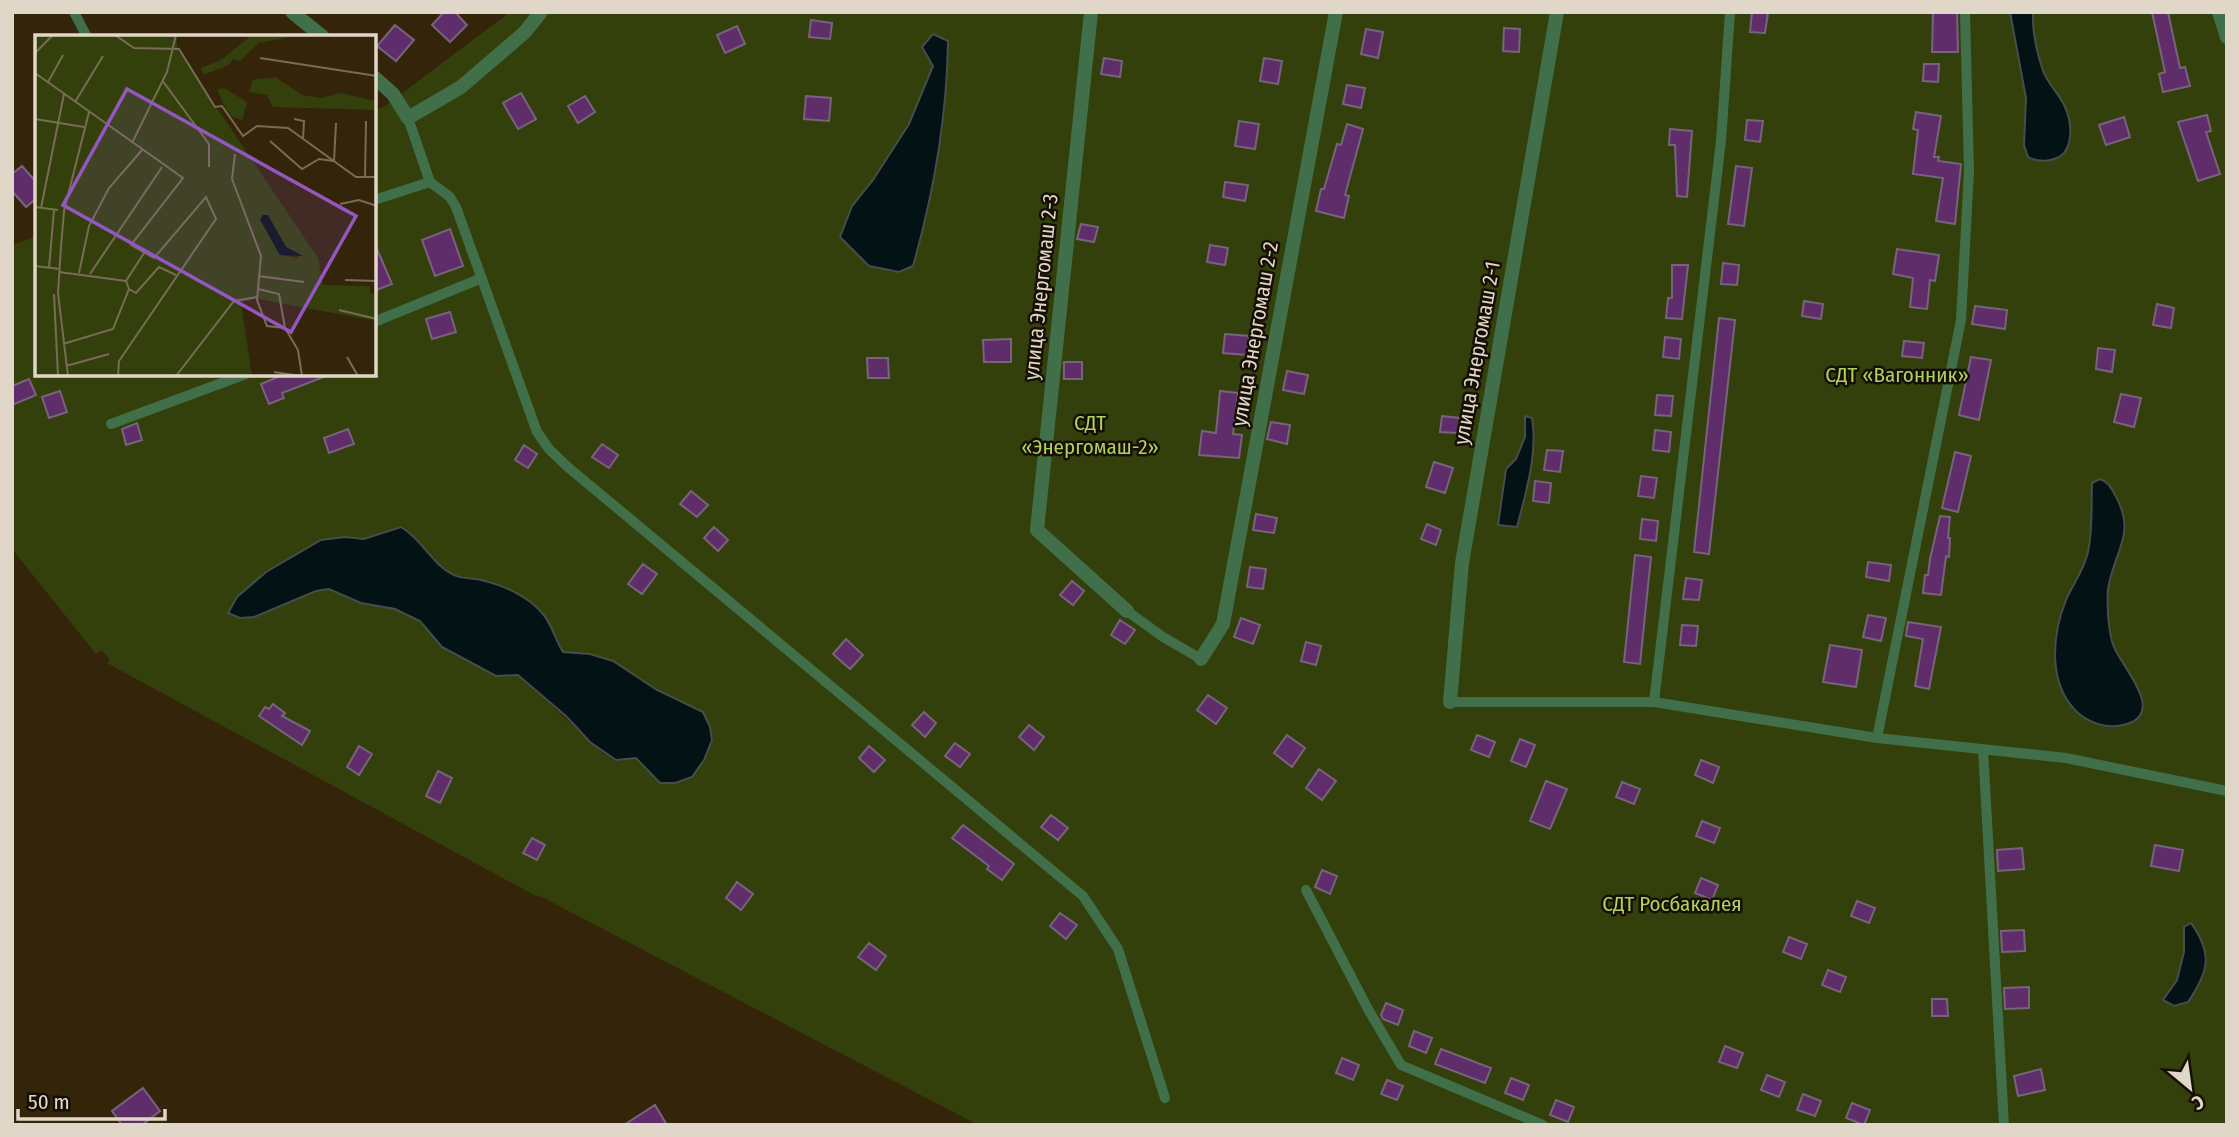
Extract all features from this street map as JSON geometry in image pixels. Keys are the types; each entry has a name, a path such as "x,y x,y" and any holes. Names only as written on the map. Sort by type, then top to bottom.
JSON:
{"street":[{"path":"292,12 321,35"},
{"path":"376,79 393,94 408,118 461,88 524,33 541,12"},
{"name":"улица Энергомаш 2-3","path":"1091,12 1037,530 1127,611"},
{"name":"улица Энергомаш 2-2","path":"1201,659 1223,624 1336,12"},
{"name":"улица Энергомаш 2-1","path":"1450,702 1462,564 1557,12"},
{"path":"2219,12 2227,37"}],"lane":[{"path":"74,12 86,35"},
{"path":"1654,702 1721,141 1730,12"},
{"path":"1877,738 1961,320 1969,171 1965,12"},
{"path":"408,118 430,182 450,197 456,207 537,432 549,449 1083,896 1118,949 1165,1098"},
{"path":"376,199 430,182"},
{"path":"376,321 482,278"},
{"path":"111,424 241,376"},
{"path":"1127,611 1163,637 1201,659"},
{"path":"1450,702 1654,702 1877,738 2066,758 2227,791"},
{"path":"1983,749 2004,1125"},
{"path":"1306,890 1368,1009 1401,1065 1543,1125"}],"green space":[{"path":"505,12 2227,12 2227,1125 978,1125 536,896 107,663 110,659 101,650 96,654 12,549 12,245 35,237 35,376 376,376 376,110 385,106 506,15","holes":["402,528 411,533 425,551 454,576 481,580 528,600 563,652 590,654 613,661 657,690 703,712 660,783 636,758 616,760 603,753 518,675 496,676 442,647 420,621 395,609 361,603 329,589 237,597 266,572 321,540 345,537 364,539"]}],"shaded area":[{"path":"2010,12 2033,12 2035,42 2043,71 2067,113 2070,134 2067,148 2059,157 2051,160 2039,161 2028,157 2024,145 2026,98"},
{"path":"933,34 948,41 945,98 933,183 913,266 899,272 869,266 840,237 852,206 873,180 909,124 933,66 922,47"},
{"path":"1525,416 1532,418 1533,445 1524,500 1517,527 1498,525 1506,469 1516,459 1525,437"},
{"path":"2100,479 2113,491 2124,520 2122,542 2108,589 2111,636 2142,701 2142,711 2136,720 2117,726 2091,722 2075,710 2060,686 2055,658 2061,614 2088,552 2092,483"},
{"path":"401,527 446,571 460,577 498,585 530,602 546,618 563,652 590,654 613,661 657,690 703,712 712,740 704,760 692,777 675,783 660,783 636,758 616,760 590,742 567,717 518,675 496,676 442,647 420,621 395,609 361,603 329,589 316,591 254,617 240,618 228,613 237,597 266,572 321,540 345,537 364,539"},
{"path":"2191,923 2203,944 2206,962 2204,972 2188,1002 2174,1006 2163,1000 2177,980 2184,952 2184,927"}],"building":[{"path":"444,12 455,12 467,25 450,42 432,25"},
{"path":"1752,12 1768,13 1765,33 1750,32"},
{"path":"1933,12 1957,12 1958,52 1932,52"},
{"path":"2152,12 2168,12 2180,68 2185,67 2190,86 2163,92 2159,74 2165,72"},
{"path":"811,20 832,23 830,39 809,37"},
{"path":"395,25 414,40 396,61 377,46"},
{"path":"737,26 745,44 725,53 717,35"},
{"path":"1504,28 1520,29 1519,52 1503,51"},
{"path":"1366,29 1383,32 1378,58 1361,54"},
{"path":"1104,58 1122,61 1120,77 1101,74"},
{"path":"1264,58 1282,61 1278,84 1260,81"},
{"path":"1924,64 1939,64 1938,82 1923,81"},
{"path":"1347,85 1365,88 1361,108 1343,104"},
{"path":"521,93 536,119 518,129 503,103"},
{"path":"585,96 595,112 578,123 568,106"},
{"path":"806,96 831,98 829,121 804,119"},
{"path":"1916,112 1941,116 1934,157 1939,157 1938,161 1961,164 1955,224 1936,221 1943,178 1913,174 1918,130 1913,129"},
{"path":"2207,115 2211,131 2206,132 2220,174 2198,181 2178,122"},
{"path":"2124,117 2130,137 2106,145 2099,125"},
{"path":"1747,120 1763,121 1760,142 1745,140"},
{"path":"1239,121 1259,124 1255,149 1235,146"},
{"path":"1347,124 1363,129 1345,195 1349,196 1344,218 1316,211 1337,144 1341,145"},
{"path":"1670,129 1692,131 1687,197 1677,196 1675,145 1669,145"},
{"path":"22,166 35,181 35,200 26,207 12,191 12,174"},
{"path":"1736,166 1752,168 1744,226 1728,224"},
{"path":"1225,182 1248,185 1245,201 1223,197"},
{"path":"1081,224 1098,227 1094,242 1077,239"},
{"path":"450,229 463,266 435,276 422,240"},
{"path":"1210,245 1228,248 1225,265 1207,262"},
{"path":"376,247 392,284 376,290"},
{"path":"1897,249 1939,255 1935,281 1930,280 1927,309 1910,307 1913,278 1893,274"},
{"path":"1723,263 1739,265 1737,285 1721,284"},
{"path":"1672,265 1688,265 1682,319 1666,318 1668,298 1672,298"},
{"path":"1804,301 1823,304 1821,319 1802,316"},
{"path":"2157,304 2174,308 2171,328 2153,325"},
{"path":"1975,306 2007,310 2005,329 1972,324"},
{"path":"450,312 456,332 432,339 426,319"},
{"path":"1719,318 1735,320 1709,554 1694,552"},
{"path":"1225,334 1249,336 1247,355 1223,353"},
{"path":"1665,337 1681,339 1679,359 1663,357"},
{"path":"1011,339 1011,362 984,362 983,340"},
{"path":"1904,341 1924,343 1922,358 1902,356"},
{"path":"2098,348 2115,350 2112,372 2096,369"},
{"path":"1971,357 1991,360 1979,420 1959,415"},
{"path":"867,358 888,358 889,378 868,378"},
{"path":"1064,362 1082,362 1082,379 1064,379"},
{"path":"1287,371 1308,375 1304,394 1283,390"},
{"path":"280,376 326,376 282,393 284,398 269,404 261,384"},
{"path":"29,379 36,395 12,405 12,386"},
{"path":"60,391 67,412 49,418 42,397"},
{"path":"1220,391 1238,393 1233,434 1242,435 1239,458 1199,455 1202,431 1216,433"},
{"path":"2121,394 2141,398 2134,427 2114,422"},
{"path":"1657,395 1673,396 1671,416 1655,415"},
{"path":"1442,416 1460,418 1458,433 1440,432"},
{"path":"1271,422 1290,425 1287,444 1267,439"},
{"path":"137,423 142,440 126,445 122,429"},
{"path":"348,429 354,444 329,453 324,438"},
{"path":"1655,430 1671,432 1669,452 1653,450"},
{"path":"602,444 618,455 609,468 592,457"},
{"path":"524,445 537,454 528,468 515,460"},
{"path":"1547,450 1563,451 1560,472 1544,470"},
{"path":"1955,452 1971,456 1958,512 1942,508"},
{"path":"1434,462 1453,468 1445,493 1426,487"},
{"path":"1641,476 1657,478 1654,498 1638,496"},
{"path":"1535,481 1551,483 1549,503 1533,501"},
{"path":"691,491 708,505 697,517 680,504"},
{"path":"1256,514 1277,518 1274,533 1253,530"},
{"path":"1940,516 1950,517 1949,557 1946,556 1941,595 1923,593"},
{"path":"1642,519 1658,521 1656,541 1640,539"},
{"path":"1427,524 1441,530 1436,545 1421,539"},
{"path":"714,527 728,540 718,551 704,538"},
{"path":"1635,555 1651,557 1640,664 1624,662"},
{"path":"1868,562 1891,565 1889,581 1866,577"},
{"path":"643,564 657,574 642,594 628,584"},
{"path":"1250,567 1266,569 1263,589 1247,587"},
{"path":"1686,578 1702,580 1699,600 1683,599"},
{"path":"1072,581 1084,591 1073,605 1060,595"},
{"path":"1868,615 1886,618 1881,641 1863,637"},
{"path":"1241,618 1260,625 1253,644 1234,637"},
{"path":"1120,620 1135,630 1125,644 1111,635"},
{"path":"1908,622 1941,627 1929,689 1915,686 1923,639 1906,636"},
{"path":"1682,625 1698,626 1696,646 1680,645"},
{"path":"846,639 863,655 850,669 833,654"},
{"path":"1306,642 1321,646 1316,665 1301,661"},
{"path":"1830,645 1862,650 1856,687 1823,682"},
{"path":"1208,695 1227,708 1216,724 1197,710"},
{"path":"273,704 285,713 282,716 310,731 302,745 259,716 265,707 269,709"},
{"path":"924,712 936,723 925,737 912,725"},
{"path":"1029,725 1044,737 1034,750 1019,737"},
{"path":"1287,735 1305,748 1292,767 1274,753"},
{"path":"1477,735 1495,742 1489,757 1471,750"},
{"path":"1520,739 1535,745 1526,767 1511,761"},
{"path":"955,743 970,754 960,767 945,756"},
{"path":"359,746 372,754 359,775 347,767"},
{"path":"869,746 885,760 874,772 859,758"},
{"path":"1701,760 1719,767 1713,783 1695,775"},
{"path":"1319,769 1336,781 1322,800 1306,788"},
{"path":"438,771 452,778 440,803 426,796"},
{"path":"1546,781 1567,789 1550,829 1530,821"},
{"path":"1622,782 1640,789 1634,804 1616,797"},
{"path":"1051,815 1068,828 1058,840 1041,827"},
{"path":"1702,821 1720,828 1714,843 1696,836"},
{"path":"963,825 1014,864 1002,880 987,869 989,866 952,838"},
{"path":"532,838 545,845 537,860 523,853"},
{"path":"2155,845 2183,850 2179,871 2151,866"},
{"path":"2022,848 2024,869 1998,871 1997,850"},
{"path":"1322,870 1337,876 1330,894 1315,887"},
{"path":"1701,878 1718,885 1712,900 1695,893"},
{"path":"737,882 753,894 741,910 726,898"},
{"path":"1857,901 1875,908 1869,923 1851,916"},
{"path":"1060,913 1077,925 1066,939 1050,926"},
{"path":"2024,930 2025,951 2002,952 2001,931"},
{"path":"1789,937 1807,944 1801,959 1783,952"},
{"path":"869,943 886,956 876,970 858,957"},
{"path":"1828,970 1846,977 1840,992 1822,985"},
{"path":"2029,987 2029,1008 2005,1009 2004,988"},
{"path":"1932,999 1947,999 1948,1016 1932,1016"},
{"path":"1386,1003 1403,1010 1398,1025 1383,1019 1381,1015"},
{"path":"1414,1031 1432,1038 1426,1053 1409,1046"},
{"path":"1725,1046 1743,1053 1737,1068 1719,1062"},
{"path":"1441,1049 1491,1068 1485,1083 1435,1064"},
{"path":"1342,1058 1359,1065 1353,1080 1336,1073"},
{"path":"2041,1069 2045,1090 2018,1096 2014,1076"},
{"path":"1767,1075 1785,1082 1779,1097 1761,1090"},
{"path":"1511,1078 1529,1085 1523,1100 1505,1093"},
{"path":"1387,1080 1403,1086 1397,1100 1381,1094"},
{"path":"143,1088 160,1111 142,1125 122,1125 112,1111"},
{"path":"1803,1094 1821,1101 1815,1116 1797,1110"},
{"path":"1556,1100 1574,1107 1568,1122 1550,1115"},
{"path":"1852,1103 1870,1110 1864,1125 1846,1118"},
{"path":"655,1105 667,1125 624,1125"}],"park label":[{"name":"СДТ «Вагонник»","path":"1897,375"},
{"name":"СДТ «Энергомаш-2»","path":"1090,435"},
{"name":"СДТ Росбакалея","path":"1672,904"}]}
